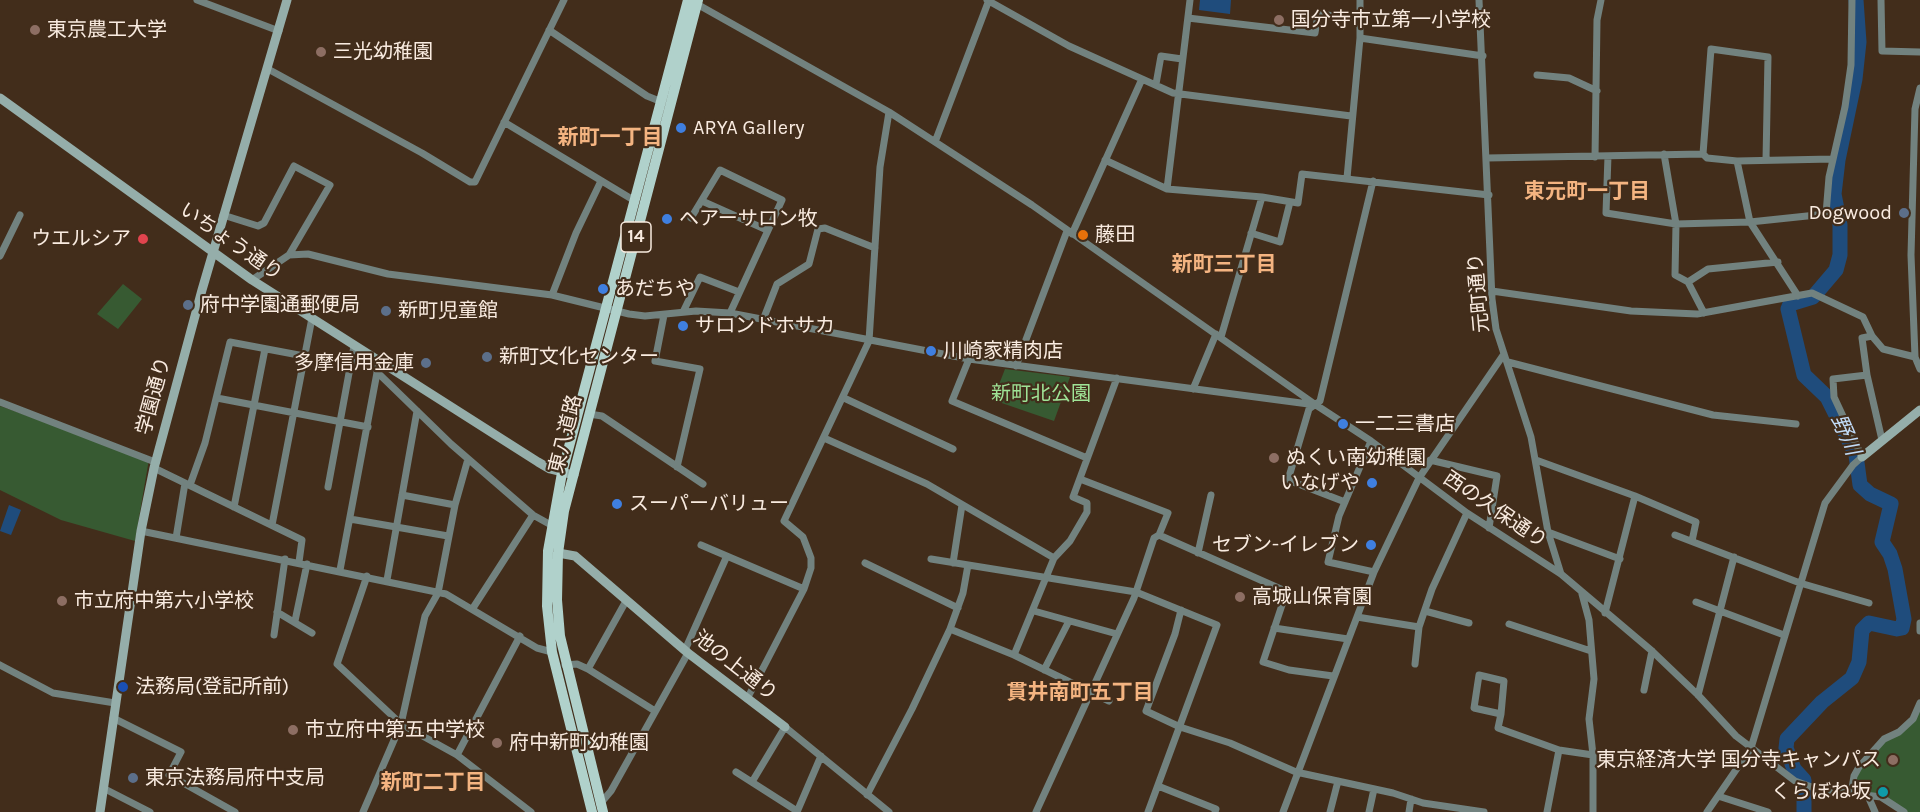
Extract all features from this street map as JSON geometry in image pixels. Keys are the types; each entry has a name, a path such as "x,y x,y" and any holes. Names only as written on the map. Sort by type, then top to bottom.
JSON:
{"main road":[{"name":"東八道路","path":"600,809 565,665 556,600 558,553 564,511 589,414 635,201 693,1"},
{"name":"東八道路","path":"592,812 552,652 546,588 551,525 562,472 612,310 693,1"}],"street":[{"path":"197,0 279,30"},
{"name":"学園通り","path":"100,812 141,531 154,465 223,215 268,69 286,0"},
{"path":"268,69 422,153 470,182 475,182 564,0"},
{"path":"935,142 988,0 1069,46 1177,93 1351,116"},
{"path":"1167,189 1190,0"},
{"path":"1347,178 1360,38 1360,0"},
{"name":"元町通り","path":"1479,0 1492,291 1496,328 1536,460 1548,532 1562,574"},
{"path":"1595,157 1597,20 1601,0"},
{"path":"1608,156 1606,213 1676,224 1750,222 1826,214 1832,159 1845,107 1851,65 1852,0"},
{"path":"1881,0 1882,51 1920,52"},
{"path":"693,1 889,112 935,142 1219,335 1316,405 1371,441 1419,478 1504,354"},
{"path":"1188,18 1315,33 1318,14 1360,19"},
{"path":"549,30 647,96 662,102"},
{"path":"1360,38 1405,42 1483,56"},
{"path":"1703,154 1711,49 1768,57 1766,160"},
{"path":"1156,84 1161,56 1182,59"},
{"path":"1537,75 1569,78 1597,91"},
{"path":"1016,366 1070,233 1142,79"},
{"path":"1920,88 1915,109 1911,212 1915,357 1920,369"},
{"name":"いちょう通り","path":"0,98 212,254 538,462 574,475"},
{"path":"747,699 804,589 811,558 803,537 784,521 869,341 880,167 889,112"},
{"path":"504,122 635,201"},
{"path":"1664,154 1676,224 1675,275 1688,282 1704,313"},
{"path":"1487,158 1703,154 1707,158 1737,161 1832,159"},
{"path":"1105,160 1167,189 1262,197 1298,203 1302,174 1489,195"},
{"path":"1737,161 1744,203 1750,222 1798,296"},
{"path":"223,215 258,226 264,224 294,166 330,185 289,255 252,280"},
{"path":"691,218 720,170 782,200 730,313"},
{"path":"552,295 576,233 601,181"},
{"path":"1345,502 1288,480 1310,409 1320,401 1347,297 1373,181"},
{"path":"1193,389 1219,335 1262,197"},
{"path":"702,201 767,230"},
{"path":"1251,234 1280,243 1290,202"},
{"path":"0,256 20,215"},
{"path":"763,320 777,284 809,264 818,229 825,228 875,248"},
{"path":"289,255 317,255 388,274 552,295 645,316 683,312 730,313 969,359 1316,405"},
{"path":"1688,282 1690,278 1708,269 1778,262"},
{"path":"683,312 700,277 739,292"},
{"path":"1492,291 1631,311 1704,313 1798,296 1817,295 1863,317 1872,336 1883,349 1915,357"},
{"path":"664,315 655,361 700,369 677,467"},
{"path":"272,525 312,318"},
{"path":"1872,336 1862,338 1867,375 1882,440"},
{"path":"176,538 187,484 205,443 230,342 304,356"},
{"path":"328,487 354,346"},
{"path":"234,507 265,349"},
{"path":"969,359 952,401 1087,458"},
{"path":"340,570 379,362"},
{"path":"1508,362 1691,410 1796,424"},
{"path":"377,372 468,459 533,515 551,525"},
{"path":"1862,457 1834,397 1833,379 1867,375"},
{"path":"1014,655 1054,558 1070,541 1087,512 1087,503 1073,497 1117,378"},
{"path":"217,398 368,427"},
{"path":"844,398 953,449"},
{"path":"0,402 154,465 187,484 302,540 303,563 295,621"},
{"path":"1707,812 1751,748 1825,503 1853,465 1920,410"},
{"path":"387,580 417,411"},
{"path":"589,414 602,416 703,484"},
{"path":"824,438 927,484 1054,558"},
{"path":"1371,441 1345,502 1329,562 1374,572"},
{"path":"363,812 401,724 425,616 438,593 455,505 468,459"},
{"path":"1430,460 1497,476 1489,528"},
{"path":"1536,460 1635,496 1696,522 1692,541"},
{"name":"西の久保通り","path":"1282,812 1374,572 1419,478 1489,528 1562,574 1652,651 1736,736 1798,783 1851,794"},
{"path":"1036,812 1136,592 1154,538 1159,535 1168,513 1080,479"},
{"path":"402,495 455,505"},
{"path":"1198,553 1211,495"},
{"path":"1605,613 1635,496"},
{"path":"953,562 962,505"},
{"path":"1415,664 1419,627 1467,513"},
{"path":"472,609 533,515"},
{"path":"350,519 448,537"},
{"path":"141,531 340,570 446,594 537,648 552,652"},
{"path":"1548,532 1620,559"},
{"path":"1159,535 1267,580 1283,590 1285,596 1263,662 1288,670 1333,676"},
{"path":"1675,536 1800,583 1869,603"},
{"path":"701,546 804,589"},
{"name":"池の上通り","path":"558,553 575,556 687,651 889,812"},
{"path":"1698,695 1734,557"},
{"path":"600,809 687,651 726,558"},
{"path":"274,635 285,559"},
{"path":"931,559 1136,592 1217,625 1148,812"},
{"path":"865,563 958,608"},
{"path":"867,795 950,629 969,565"},
{"path":"367,576 337,664 401,724 457,755 531,812"},
{"path":"1582,592 1589,620 1594,679 1589,719 1593,755 1593,812"},
{"path":"588,669 626,601"},
{"path":"1696,602 1784,635"},
{"path":"1181,610 1175,634 1146,707 1151,714 1180,727 1230,743 1296,772 1374,789 1447,810 1480,812"},
{"path":"1034,611 1117,634"},
{"path":"1425,611 1468,623"},
{"path":"277,612 312,633"},
{"path":"1357,617 1419,627"},
{"path":"1044,670 1069,621"},
{"path":"1920,623 1920,631"},
{"path":"1274,628 1348,639"},
{"path":"1513,628 1591,651"},
{"path":"950,629 1014,655 1109,701"},
{"path":"457,755 520,636"},
{"path":"1644,690 1652,651"},
{"path":"565,665 578,664 588,669 655,711"},
{"path":"0,665 53,693 116,703"},
{"path":"1500,714 1474,708 1479,675 1504,681 1500,714 1498,728 1559,750 1593,755"},
{"path":"1904,812 1881,797 1851,794 1854,776 1859,767 1884,739 1906,726 1920,703"},
{"path":"113,718 181,752 169,775 235,812"},
{"path":"752,782 785,728"},
{"path":"1547,812 1559,750"},
{"path":"736,772 797,812 821,756"},
{"path":"1330,812 1338,781"},
{"path":"1158,786 1216,808 1215,812"},
{"path":"103,788 150,812"},
{"path":"1369,812 1374,789"},
{"path":"1718,796 1768,812"},
{"path":"1868,796 1875,812"},
{"path":"1409,812 1412,799"}],"green space":[{"path":"123,284 142,299 118,329 97,314"},
{"name":"新町北公園","path":"1005,369 1070,377 1054,421 993,400"},
{"path":"0,406 149,459 135,541 61,520 0,490"},
{"name":"東京経済大学 国分寺キャンパス","path":"1920,704 1920,812 1905,812 1888,800 1853,791 1854,776 1885,740 1900,733"}],"water":[{"path":"1200,0 1231,0 1230,14 1199,10"},
{"path":"9,505 21,510 11,535 0,531"}],"waterway":[{"name":"野川","path":"1804,812 1804,780 1794,769 1786,748 1787,739 1822,702 1852,678 1859,662 1862,630 1869,623 1902,628 1904,619 1895,569 1890,554 1882,542 1891,504 1870,494 1860,485 1856,455 1827,397 1804,375 1788,309 1790,304 1813,297 1836,270 1840,255 1840,225 1834,194 1838,160 1855,79 1859,42 1856,0"}],"place":[{"name":"国分寺市立第一小学校","path":"1279,20"},
{"name":"東京農工大学","path":"35,30"},
{"name":"三光幼稚園","path":"321,52"},
{"name":"ARYA Gallery","path":"681,128"},
{"name":"Dogwood","path":"1904,213"},
{"name":"ヘアーサロン牧","path":"667,219"},
{"name":"藤田","path":"1083,235"},
{"name":"ウエルシア","path":"143,239"},
{"name":"あだちや","path":"603,289"},
{"name":"府中学園通郵便局","path":"188,305"},
{"name":"新町児童館","path":"386,311"},
{"name":"サロンドホサカ","path":"683,326"},
{"name":"川崎家精肉店","path":"931,351"},
{"name":"新町文化センター","path":"487,357"},
{"name":"多摩信用金庫","path":"426,363"},
{"name":"一二三書店","path":"1343,424"},
{"name":"ぬくい南幼稚園","path":"1274,458"},
{"name":"いなげや","path":"1372,483"},
{"name":"スーパーバリュー","path":"617,504"},
{"name":"セブン-イレブン","path":"1371,545"},
{"name":"高城山保育園","path":"1240,597"},
{"name":"市立府中第六小学校","path":"62,601"},
{"name":"法務局(登記所前)","path":"123,687"},
{"name":"市立府中第五中学校","path":"293,730"},
{"name":"府中新町幼稚園","path":"497,743"},
{"name":"東京経済大学 国分寺キャンパス","path":"1893,760"},
{"name":"東京法務局府中支局","path":"133,778"},
{"name":"くらぼね坂","path":"1883,792"}],"district":[{"name":"新町一丁目","path":"610,138"},
{"name":"東元町一丁目","path":"1587,192"},
{"name":"新町三丁目","path":"1224,265"},
{"name":"貫井南町五丁目","path":"1080,693"},
{"name":"新町二丁目","path":"433,783"}]}
